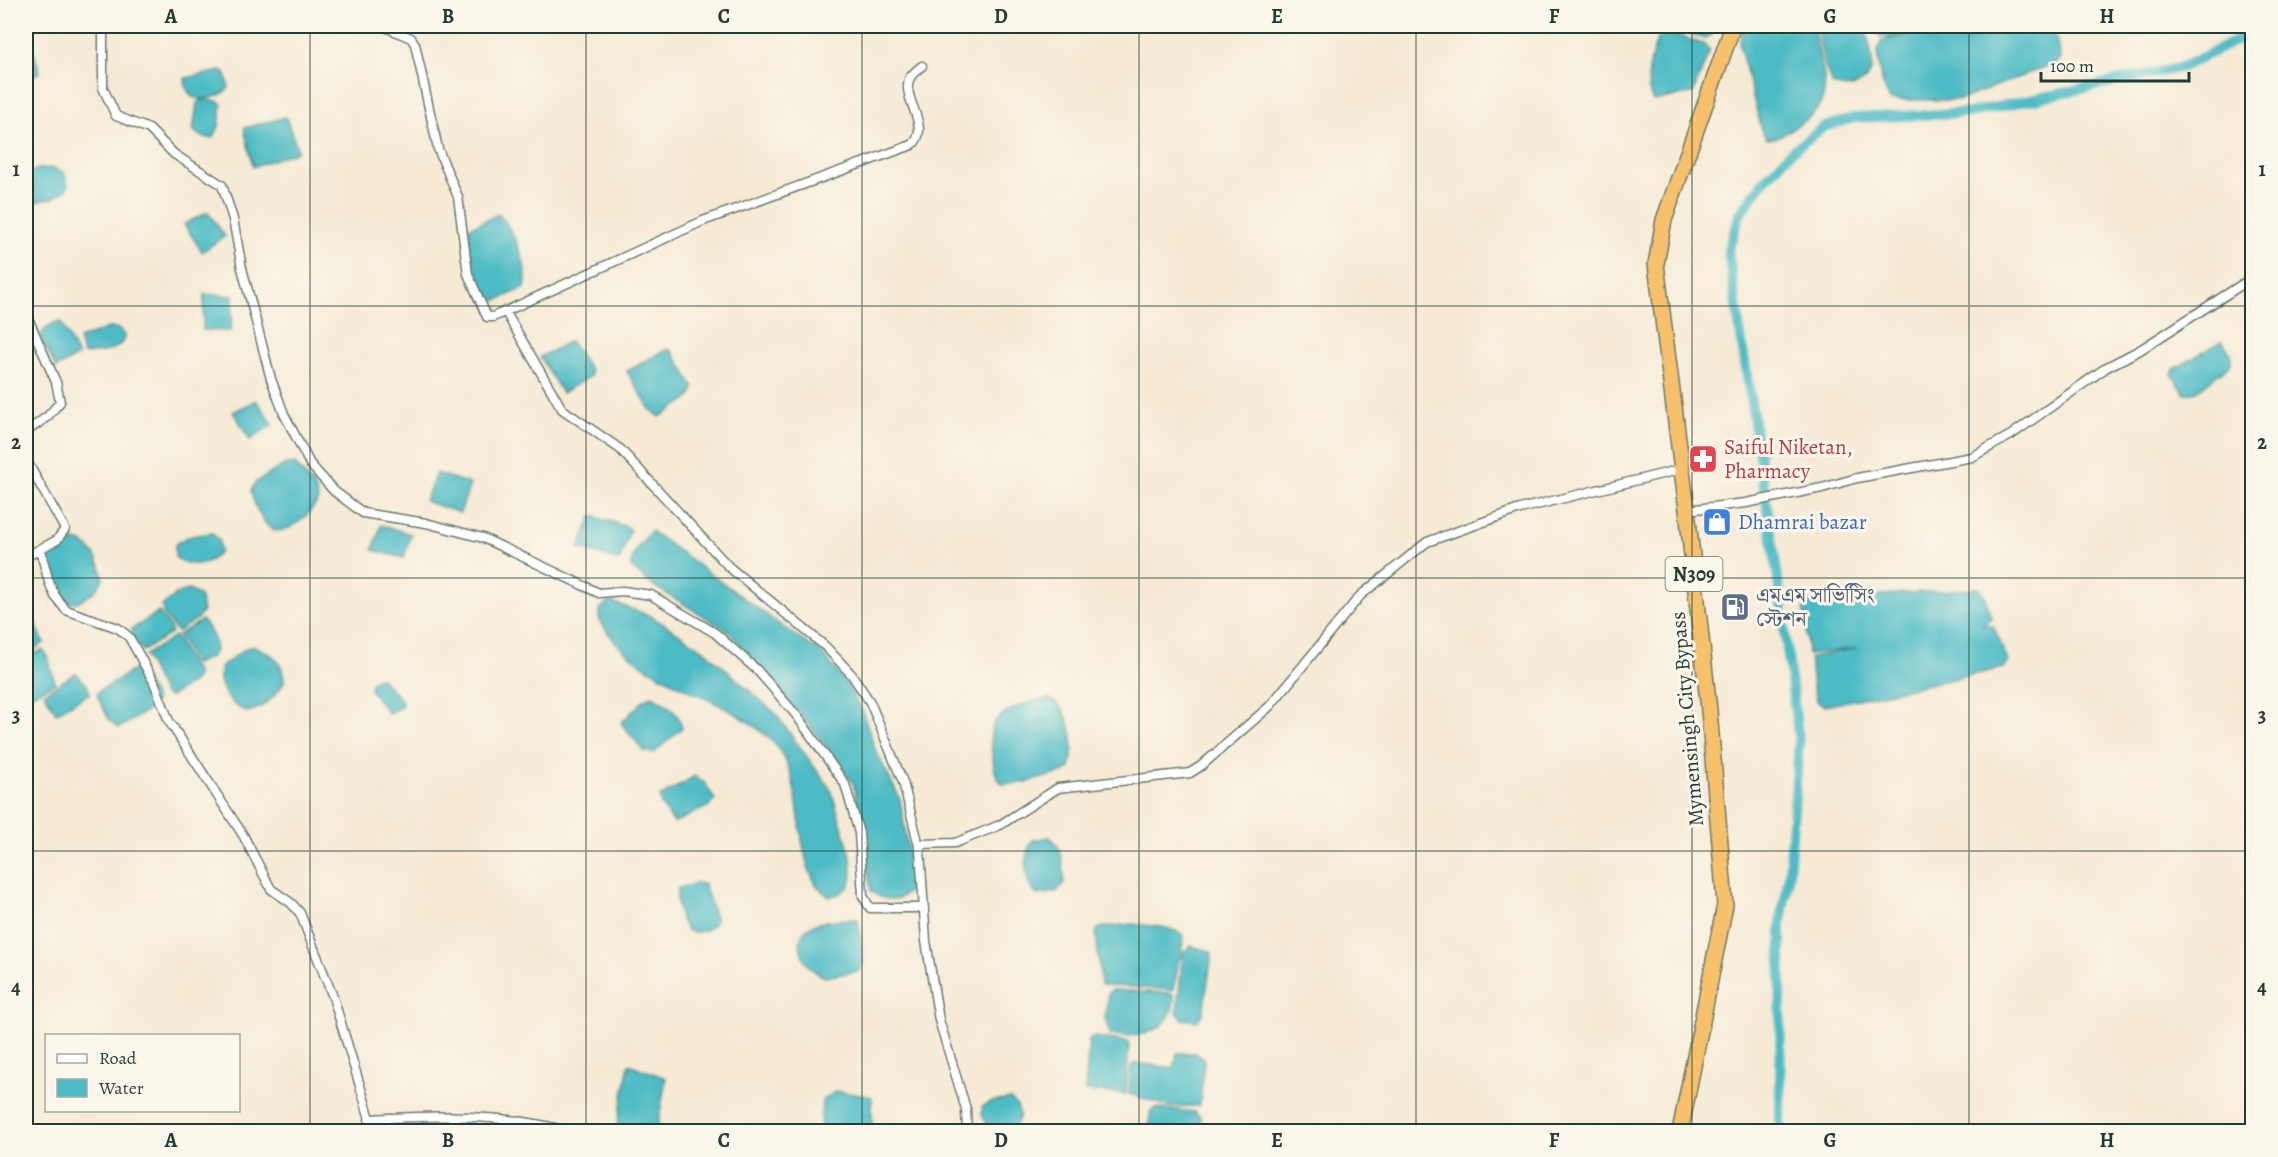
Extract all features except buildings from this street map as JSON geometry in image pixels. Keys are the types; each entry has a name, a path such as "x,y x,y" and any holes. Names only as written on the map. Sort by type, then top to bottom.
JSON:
{"highway":[{"name":"Mymensingh City Bypass","path":"1680,1131 1725,905 1709,710 1656,264 1657,248 1664,220 1733,26"}],"street":[{"path":"103,26 103,88 116,116 149,129 174,154 222,185 271,379 284,414 310,464 334,491 363,513 426,523 483,538 598,592 623,591 651,595 715,633 757,670 797,716 830,759 845,784 859,833 862,896 870,908 924,908"},
{"path":"383,26 411,38 415,44 438,149 458,197 468,274 487,317 505,311 703,221 912,145 918,136 918,121 908,84 909,77 922,66"},
{"path":"1687,510 1790,494 1857,478 1972,457 2011,435 2107,367 2140,350 2253,278"},
{"path":"505,311 562,409 620,450 729,567 826,647 852,675 870,702 903,782 919,844 926,941 939,1020 966,1109 968,1131"},
{"path":"26,314 56,382 60,402 48,416 26,432"},
{"path":"26,460 65,529 57,540 26,557"},
{"path":"919,844 955,843 1000,825 1058,788 1190,773 1270,706 1360,596 1427,542 1520,509 1682,469"},
{"path":"40,549 49,582 55,596 66,610 118,628 129,637 154,682 169,721 243,835 271,889 291,903 300,913 333,997 374,1131"},
{"path":"369,1119 430,1116 492,1118 570,1131"}],"water":[{"path":"1665,26 1713,26 1713,34 1705,39"},
{"path":"1744,26 1813,26 1822,66 1824,94 1820,105 1811,116 1775,138 1767,139 1762,131 1739,44"},
{"path":"1816,26 1865,26 1872,68 1864,81 1849,88 1832,84 1825,66"},
{"path":"1876,26 1942,26 1888,38 1880,36"},
{"path":"1951,26 2053,26 2061,58 2058,62 1960,100 1890,100 1881,79 1878,62 1879,47 1882,41"},
{"path":"1671,33 1705,45 1710,50 1693,93 1653,101 1648,79 1652,54 1657,39"},
{"path":"26,39 32,46 40,72 26,79"},
{"path":"225,72 229,88 212,98 192,97 186,88 185,78"},
{"path":"200,100 217,101 222,104 219,126 214,137 202,137 193,130 197,103"},
{"path":"286,117 298,151 253,167 244,128"},
{"path":"52,168 64,172 68,184 66,190 53,198 27,204 26,174 38,169"},
{"path":"208,212 225,236 202,252 184,224"},
{"path":"499,214 510,229 523,260 525,288 488,304 481,298 473,280 469,228"},
{"path":"204,294 233,296 231,331 203,330"},
{"path":"61,322 78,356 56,368 40,336 47,327"},
{"path":"108,328 116,328 122,332 125,337 122,342 107,351 83,354 79,339"},
{"path":"570,341 590,369 591,376 562,393 540,357"},
{"path":"2222,341 2231,354 2231,364 2197,391 2185,394 2172,374 2173,370"},
{"path":"667,349 672,351 694,387 691,397 660,417 649,408 627,371"},
{"path":"256,400 273,424 250,440 233,412"},
{"path":"285,464 295,464 315,487 318,499 305,517 291,527 276,530 270,528 264,521 251,491 255,483"},
{"path":"436,473 470,484 460,513 425,501"},
{"path":"592,516 628,527 630,530 619,561 579,548"},
{"path":"381,525 411,534 404,558 373,550"},
{"path":"651,531 822,653 846,683 862,710 875,749 900,799 914,885 904,895 888,899 871,891 860,814 853,783 824,743 728,631 652,585 631,567 635,552"},
{"path":"212,533 219,540 220,552 215,557 204,563 192,564 175,557 175,545 183,539"},
{"path":"73,541 90,548 100,565 103,578 98,587 89,595 68,604 54,587 48,559"},
{"path":"1979,588 1985,595 1991,618 1982,625 1993,625 2008,661 2004,668 1825,706 1817,701 1813,689 1810,658 1857,648 1808,655 1804,607 1812,600"},
{"path":"189,590 200,596 203,611 198,618 177,632 164,615 162,606 178,593"},
{"path":"26,599 44,643 26,655"},
{"path":"609,601 651,616 703,649 776,714 831,790 851,856 852,877 849,886 841,893 829,897 817,886 804,850 790,773 783,756 772,741 752,724 729,710 656,673 634,659 615,641 599,619 600,609"},
{"path":"159,612 171,629 171,633 143,651 132,637 132,629"},
{"path":"202,620 214,638 215,647 211,657 195,664 178,635"},
{"path":"175,636 198,675 193,682 169,697 163,693 145,655"},
{"path":"254,646 276,659 282,668 284,682 269,701 247,712 234,705 226,695 221,682 220,668 246,648"},
{"path":"42,650 47,654 55,683 26,697 26,659"},
{"path":"135,669 144,677 156,700 150,709 119,728 109,720 97,695 99,691"},
{"path":"76,673 87,685 90,693 56,713 44,693"},
{"path":"381,678 402,701 401,707 388,713 370,689 371,683"},
{"path":"652,696 675,713 682,728 654,753 644,751 621,723 645,699"},
{"path":"1050,699 1063,711 1068,720 1072,740 1070,768 1065,772 1024,783 1003,784 995,773 991,750 991,735 995,722 1020,706"},
{"path":"695,776 705,783 715,800 709,806 674,823 661,805 660,797"},
{"path":"1049,837 1060,851 1064,883 1056,892 1038,895 1033,891 1027,877 1027,852 1033,840"},
{"path":"698,883 704,884 716,921 707,929 692,932 688,931 680,917 677,894 678,888"},
{"path":"858,919 864,962 859,971 825,977 810,967 801,950 801,940 804,932 810,926 828,921"},
{"path":"1132,924 1167,928 1184,937 1173,990 1101,985 1096,932 1100,928"},
{"path":"1191,946 1210,951 1212,954 1203,1014 1197,1021 1182,1019 1177,1012 1183,952"},
{"path":"1112,990 1170,993 1174,995 1172,1008 1168,1018 1153,1031 1132,1036 1110,1034 1105,1019 1108,993"},
{"path":"1095,1037 1129,1042 1126,1094 1085,1091 1089,1039"},
{"path":"1177,1053 1195,1053 1204,1059 1201,1097 1198,1106 1171,1107 1129,1094 1131,1066 1136,1063 1174,1068"},
{"path":"629,1064 666,1078 657,1131 616,1131"},
{"path":"836,1091 872,1097 872,1131 820,1131 822,1101"},
{"path":"1010,1099 1019,1112 1017,1123 1006,1130 990,1129 982,1115 982,1107 991,1102"},
{"path":"1155,1108 1195,1112 1201,1118 1201,1131 1149,1131 1150,1112"}],"waterway":[{"path":"1780,1132 1781,922 1789,875 1799,742 1777,572 1728,251 1740,214 1763,182 1792,151 1824,127 1853,118 1969,113 2182,67 2252,33"}],"place":[{"name":"Saiful Niketan, Pharmacy","path":"1703,459"},
{"name":"Dhamrai bazar","path":"1717,522"},
{"name":"এমএম সাভ‌িসি‌িং স্ট‌েশন","path":"1735,607"}]}
